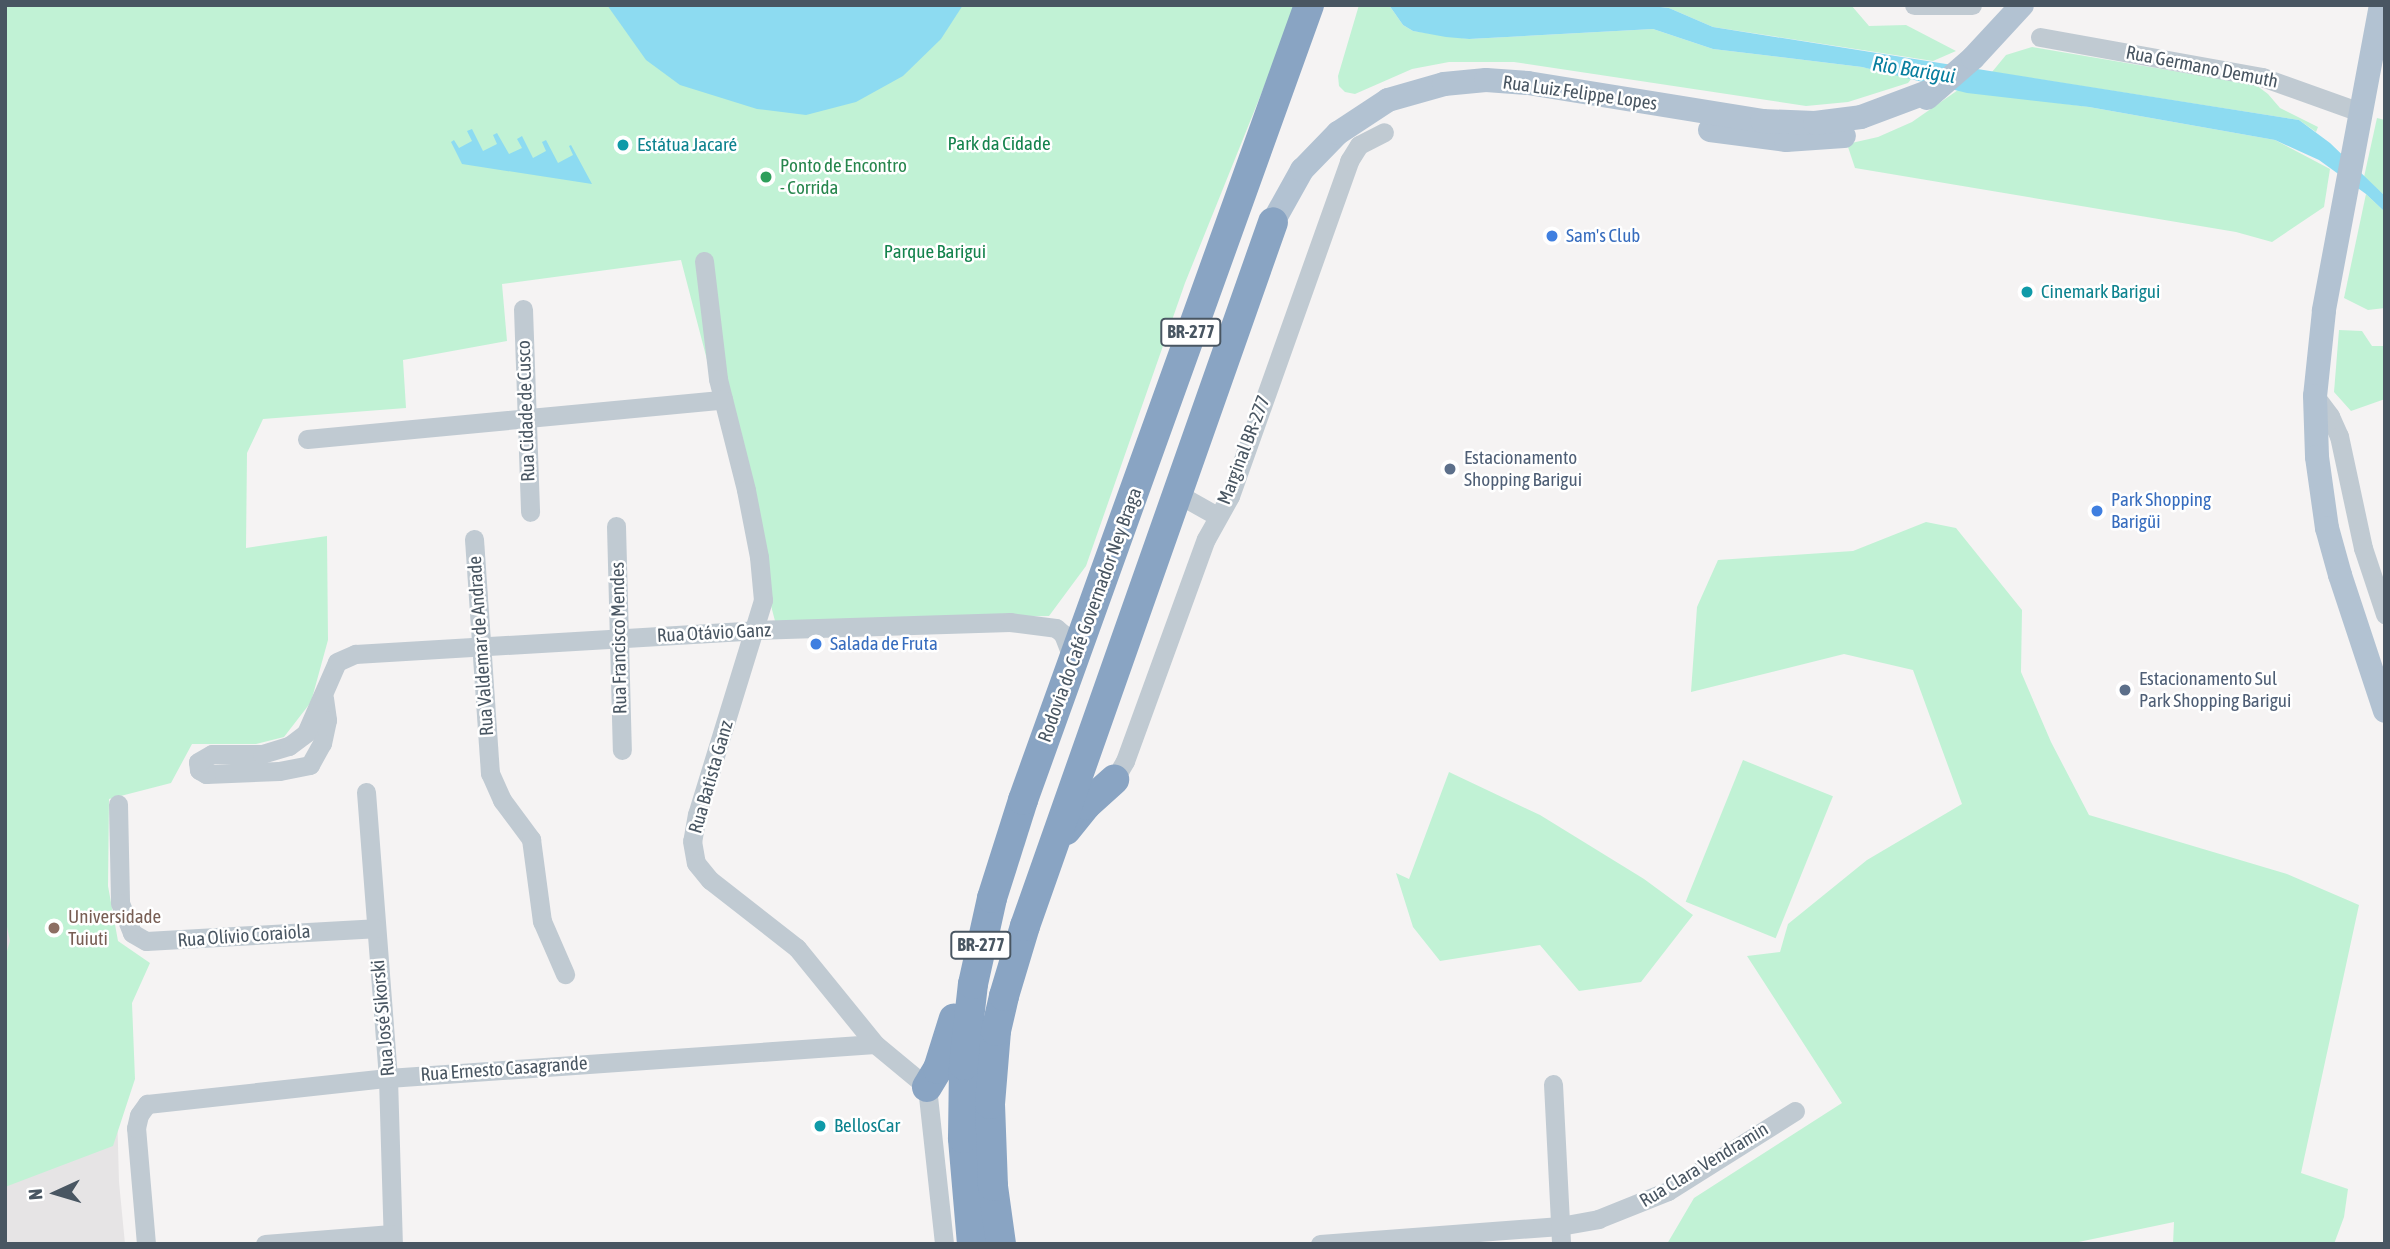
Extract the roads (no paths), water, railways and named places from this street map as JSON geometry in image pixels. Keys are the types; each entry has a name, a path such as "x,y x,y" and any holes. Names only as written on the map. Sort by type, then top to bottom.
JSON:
{"highway":[{"name":"Rodovia do Café Governador Ney Braga","path":"972,1244 963,1138 965,1052 980,947 1008,844 1310,5"},
{"name":"BR-277","path":"1001,1244 990,1145 990,1104 996,1031 1014,957 1273,222"},
{"path":"1053,847 1086,805 1114,780"},
{"path":"927,1087 949,1040 973,942 1008,844"}],"main road":[{"name":"Rua Luiz Felippe Lopes","path":"1273,222 1302,170 1338,133 1388,100 1444,84 1486,80 1528,83 1739,118 1815,123 1861,117 1938,88 1989,41 2022,5"},
{"path":"2381,5 2319,340 2315,396 2317,457 2328,528 2337,567 2385,711"}],"street":[{"path":"1916,5 1972,5"},
{"name":"Rua Germano Demuth","path":"2040,37 2262,76 2358,122"},
{"name":"Marginal BR-277","path":"1114,780 1125,761 1206,539 1230,496 1353,152 1359,145 1384,132"},
{"name":"Rua Batista Ganz","path":"704,261 723,400 760,557 763,600 697,814 692,841 696,863 710,880 797,948 875,1044 927,1087"},
{"name":"Rua Cidade de Cusco","path":"523,309 530,512"},
{"path":"2315,396 2330,416 2339,436 2363,548 2385,614"},
{"path":"307,439 723,400"},
{"path":"1178,494 1217,516"},
{"name":"Rua Francisco Mendes","path":"616,526 622,750"},
{"name":"Rua Valdemar de Andrade","path":"474,539 492,782 531,839 542,921 565,974"},
{"name":"Rua Otávio Ganz","path":"324,698 337,662 355,654 755,630 1010,622 1056,628 1063,634 1073,660"},
{"path":"324,698 327,720 322,743 310,765 279,771 206,774 199,770 198,762 212,754 262,754 289,746 306,733 324,698"},
{"name":"Rua José Sikorski","path":"366,792 388,1077 393,1239"},
{"name":"Rua Olívio Coraiola","path":"118,804 120,903 132,933 146,942 375,928"},
{"name":"Rua Ernesto Casagrande","path":"146,1244 136,1128 139,1115 147,1104 388,1077 875,1044"},
{"path":"1553,1084 1560,1235"},
{"path":"927,1087 944,1244"},
{"name":"Rua Clara Vendramin","path":"1320,1244 1560,1235 1648,1201 1699,1173 1794,1111"},
{"path":"265,1244 393,1239"}],"water":[{"path":"607,5 963,5 941,39 903,76 856,102 806,115 757,109 680,85 646,60"},
{"name":"Rio Barigui","path":"1389,5 1642,5 1669,8 1713,27 2299,120 2330,143 2385,196 2385,212 2366,194 2319,160 2275,140 2089,107 1967,93 1862,67 1713,49 1653,29 1469,39 1446,37 1413,31 1403,25"},
{"path":"472,129 483,151 497,144 493,135 497,133 509,154 522,148 517,139 522,136 533,158 546,151 542,142 546,140 558,163 573,155 569,146 571,145 592,184 462,164 451,142 454,140 459,148 472,141 467,131"}],"place":[{"name":"Estátua Jacaré","path":"623,145"},
{"name":"Ponto de Encontro - Corrida","path":"766,177"},
{"name":"Sam's Club","path":"1552,236"},
{"name":"Cinemark Barigui","path":"2027,292"},
{"name":"Estacionamento Shopping Barigui","path":"1450,469"},
{"name":"Park Shopping Barigüi","path":"2097,511"},
{"name":"Salada de Fruta","path":"816,644"},
{"name":"Estacionamento Sul Park Shopping Barigui","path":"2125,690"},
{"name":"Universidade Tuiuti","path":"54,928"},
{"name":"BellosCar","path":"820,1126"}],"park label":[{"name":"Park da Cidade","path":"999,144"},
{"name":"Parque Barigui","path":"935,252"}]}
